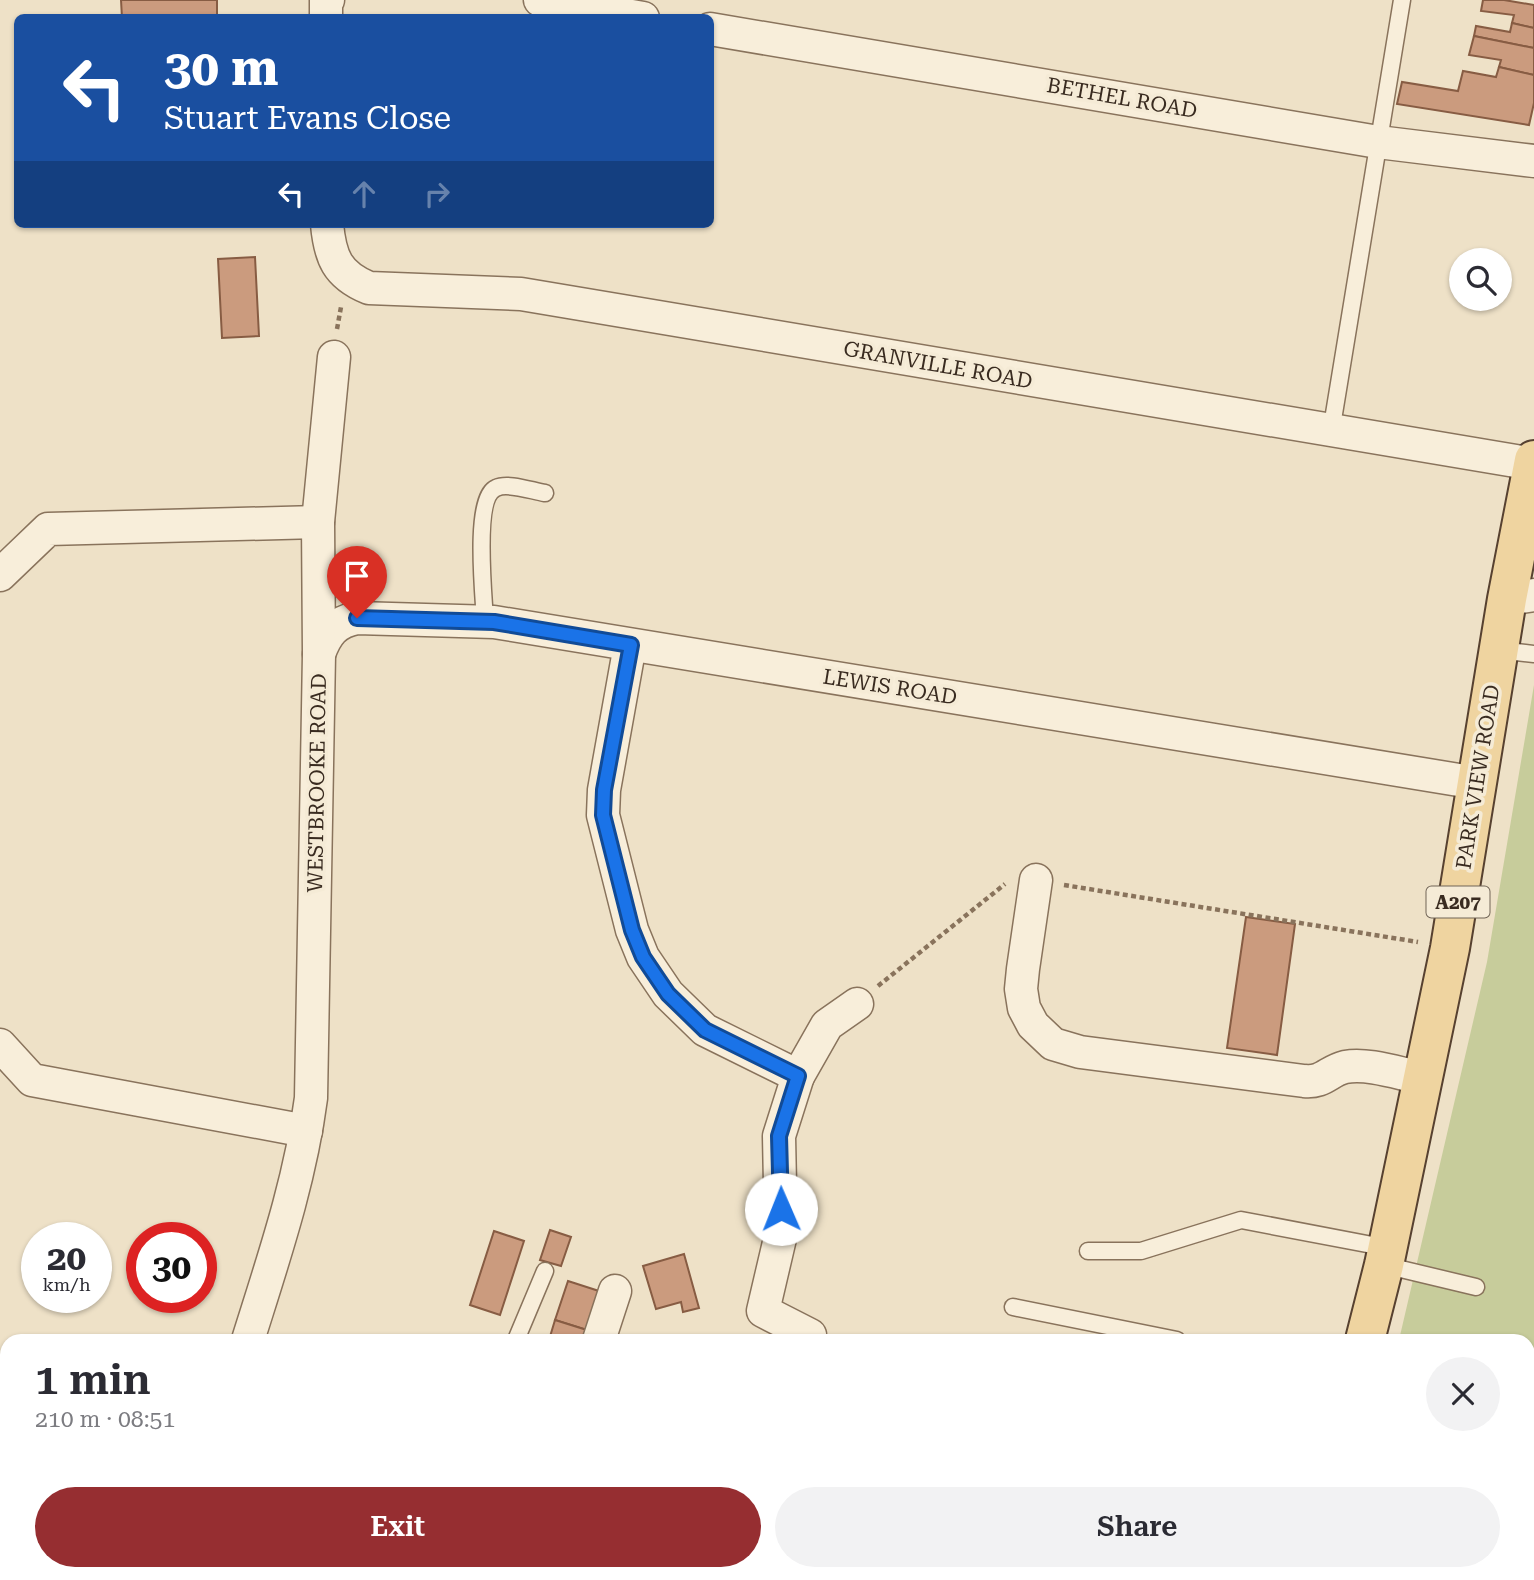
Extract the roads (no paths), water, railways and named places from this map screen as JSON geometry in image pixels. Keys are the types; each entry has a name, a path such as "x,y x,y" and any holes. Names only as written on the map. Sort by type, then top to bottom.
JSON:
{"main road":[{"name":"PARK VIEW ROAD","path":"1366,1334 1386,1256 1450,948 1477,783 1516,652 1534,462"}],"street":[{"path":"540,0 620,14"},
{"name":"BETHEL ROAD","path":"714,30 1378,142 1534,161"},
{"name":"GRANVILLE ROAD","path":"328,228 332,258 345,275 369,288 521,295 1331,432 1534,462"},
{"name":"WESTBROOKE ROAD","path":"250,1334 291,1203 306,1131 311,1085 319,654 318,522 334,357"},
{"path":"0,575 48,528 318,522"},
{"name":"LEWIS ROAD","path":"319,654 326,637 344,620 485,621 1477,783"},
{"path":"631,645 604,790 603,815 632,930 643,957 668,994 705,1030 798,1076"},
{"path":"1021,881 1021,989 1024,1007 1033,1026 1053,1044 1080,1052 1314,1082 1341,1068 1362,1066 1422,1078"},
{"path":"808,1334 763,1311 782,1234 779,1136 798,1076 827,1025 856,1004"},
{"path":"0,1045 32,1080 306,1131"},
{"path":"602,1334 619,1304"}],"lane":[{"path":"1331,432 1402,0"},
{"path":"485,621 482,533 486,498 495,488 502,486 545,493"},
{"path":"1088,1251 1141,1251 1241,1220 1386,1256 1476,1287"},
{"path":"519,1334 545,1271"},
{"path":"1013,1307 1147,1334"}]}
